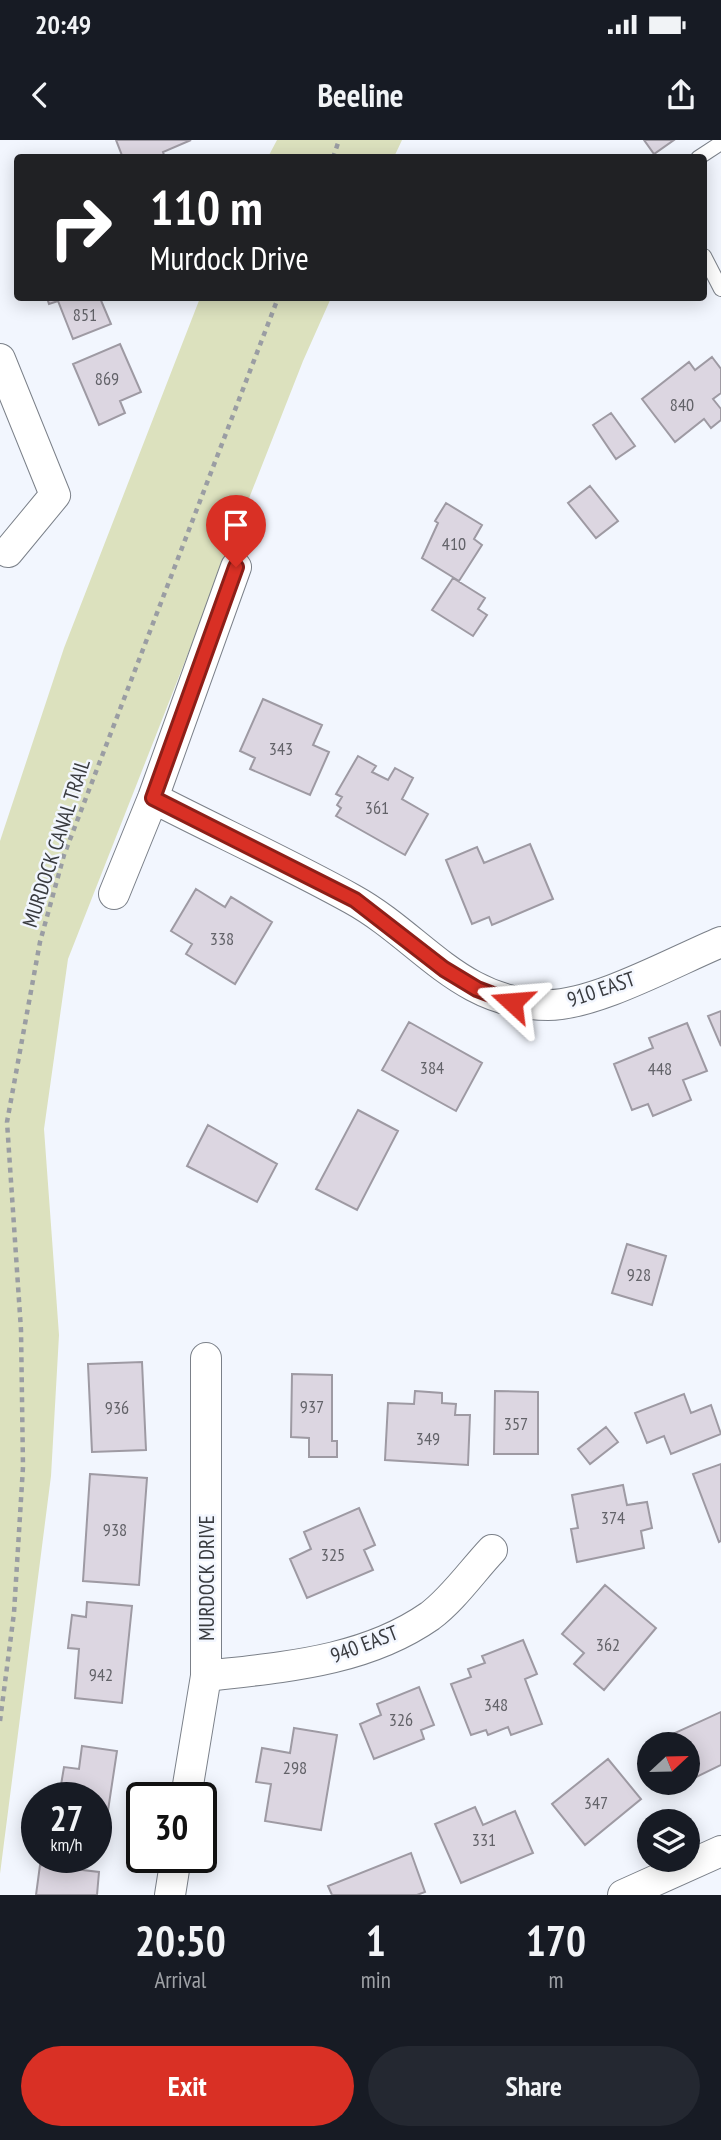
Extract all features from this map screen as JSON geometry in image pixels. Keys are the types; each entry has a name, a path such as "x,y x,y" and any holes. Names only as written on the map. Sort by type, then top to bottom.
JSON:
{"street":[{"path":"0,359 55,495 8,552"},
{"path":"114,894 153,798 236,567"},
{"name":"910 EAST","path":"153,798 355,900 444,969 477,989 512,1002 550,1005 588,998 721,942"},
{"name":"MURDOCK DRIVE","path":"188,1782 206,1676 206,1358"},
{"name":"940 EAST","path":"206,1676 344,1656 382,1640 431,1615 492,1550"},
{"path":"624,1895 678,1884 721,1851"},
{"path":"170,1895 173,1873"}],"lane":[{"path":"704,154 721,143"},
{"path":"707,262 721,289"}],"path":[{"name":"MURDOCK CANAL TRAIL","path":"0,1721 14,1613 22,1486 21,1330 7,1122 22,1031 40,942 64,855 277,301"}],"green space":[{"path":"277,140 402,140 395,154 270,154"},
{"path":"199,301 330,301 303,361 68,959 44,1129 59,1335 51,1476 0,1874 0,841 64,648"}],"building":[{"path":"116,140 191,140 164,154 121,154"},
{"path":"644,140 674,140 654,154"},
{"path":"58,301 101,301 111,324 73,339"},
{"path":"120,344 141,392 120,401 125,413 99,425 73,364"},
{"path":"712,357 721,369 721,393 713,399 721,409 721,420 711,428 704,419 675,442 642,399 689,362 695,370"},
{"path":"611,413 635,446 616,459 593,425"},
{"path":"590,486 618,521 596,538 568,503"},
{"path":"446,503 482,525 474,539 482,545 459,581 422,558 438,523 435,521"},
{"path":"453,578 485,598 478,609 487,615 473,636 432,610"},
{"path":"263,699 322,725 313,745 329,752 310,795 250,769 255,758 240,751"},
{"path":"358,756 376,766 372,772 388,780 395,768 413,778 402,799 428,814 405,855 336,816 341,808 337,805 342,797 336,794"},
{"path":"530,844 553,899 492,925 489,917 472,924 446,860 477,847 484,863"},
{"path":"196,889 225,907 231,897 272,922 235,984 186,954 192,944 171,931"},
{"path":"721,1011 721,1046 708,1016"},
{"path":"409,1022 482,1063 456,1111 382,1070"},
{"path":"687,1023 707,1071 683,1080 691,1100 653,1116 648,1104 632,1110 614,1064 653,1048 649,1038"},
{"path":"358,1110 398,1131 357,1210 316,1189"},
{"path":"208,1125 277,1164 257,1202 187,1166"},
{"path":"627,1244 666,1256 652,1305 612,1293"},
{"path":"142,1362 146,1450 92,1452 88,1364"},
{"path":"292,1374 332,1375 332,1441 337,1441 337,1457 309,1457 309,1438 291,1437"},
{"path":"415,1391 442,1393 442,1403 456,1404 455,1415 470,1415 468,1465 385,1460 388,1403 414,1404"},
{"path":"495,1391 538,1392 538,1454 494,1454"},
{"path":"684,1394 691,1413 711,1405 721,1434 671,1454 664,1436 647,1443 635,1413"},
{"path":"606,1427 618,1442 590,1464 578,1449"},
{"path":"721,1464 721,1541 719,1542 693,1474"},
{"path":"90,1474 147,1478 139,1585 83,1581"},
{"path":"623,1485 627,1505 647,1502 652,1528 641,1531 644,1548 577,1562 571,1529 578,1528 572,1495"},
{"path":"359,1508 375,1545 364,1550 373,1570 307,1598 290,1559 311,1549 304,1532"},
{"path":"605,1585 656,1628 604,1690 574,1664 584,1653 562,1634"},
{"path":"87,1602 132,1606 122,1703 75,1698 79,1649 68,1648 72,1615 86,1617"},
{"path":"523,1640 537,1674 525,1679 542,1724 511,1735 508,1727 488,1735 486,1730 471,1735 451,1684 471,1677 468,1669 485,1663 482,1656"},
{"path":"419,1687 434,1725 421,1730 424,1739 374,1759 360,1724 381,1715 377,1704"},
{"path":"721,1712 721,1765 700,1775 700,1732 677,1732"},
{"path":"294,1728 337,1735 321,1830 265,1821 271,1784 256,1782 262,1748 290,1753"},
{"path":"82,1746 117,1751 112,1784 62,1782 64,1767 79,1769"},
{"path":"608,1759 641,1799 585,1845 552,1804"},
{"path":"475,1807 483,1825 515,1811 533,1853 461,1883 435,1824"},
{"path":"411,1853 425,1892 417,1895 332,1895 328,1886"},
{"path":"39,1873 99,1873 97,1895 36,1895"}],"route":[{"path":"236,567 153,798 355,900 444,969 477,989 512,1002"}]}
